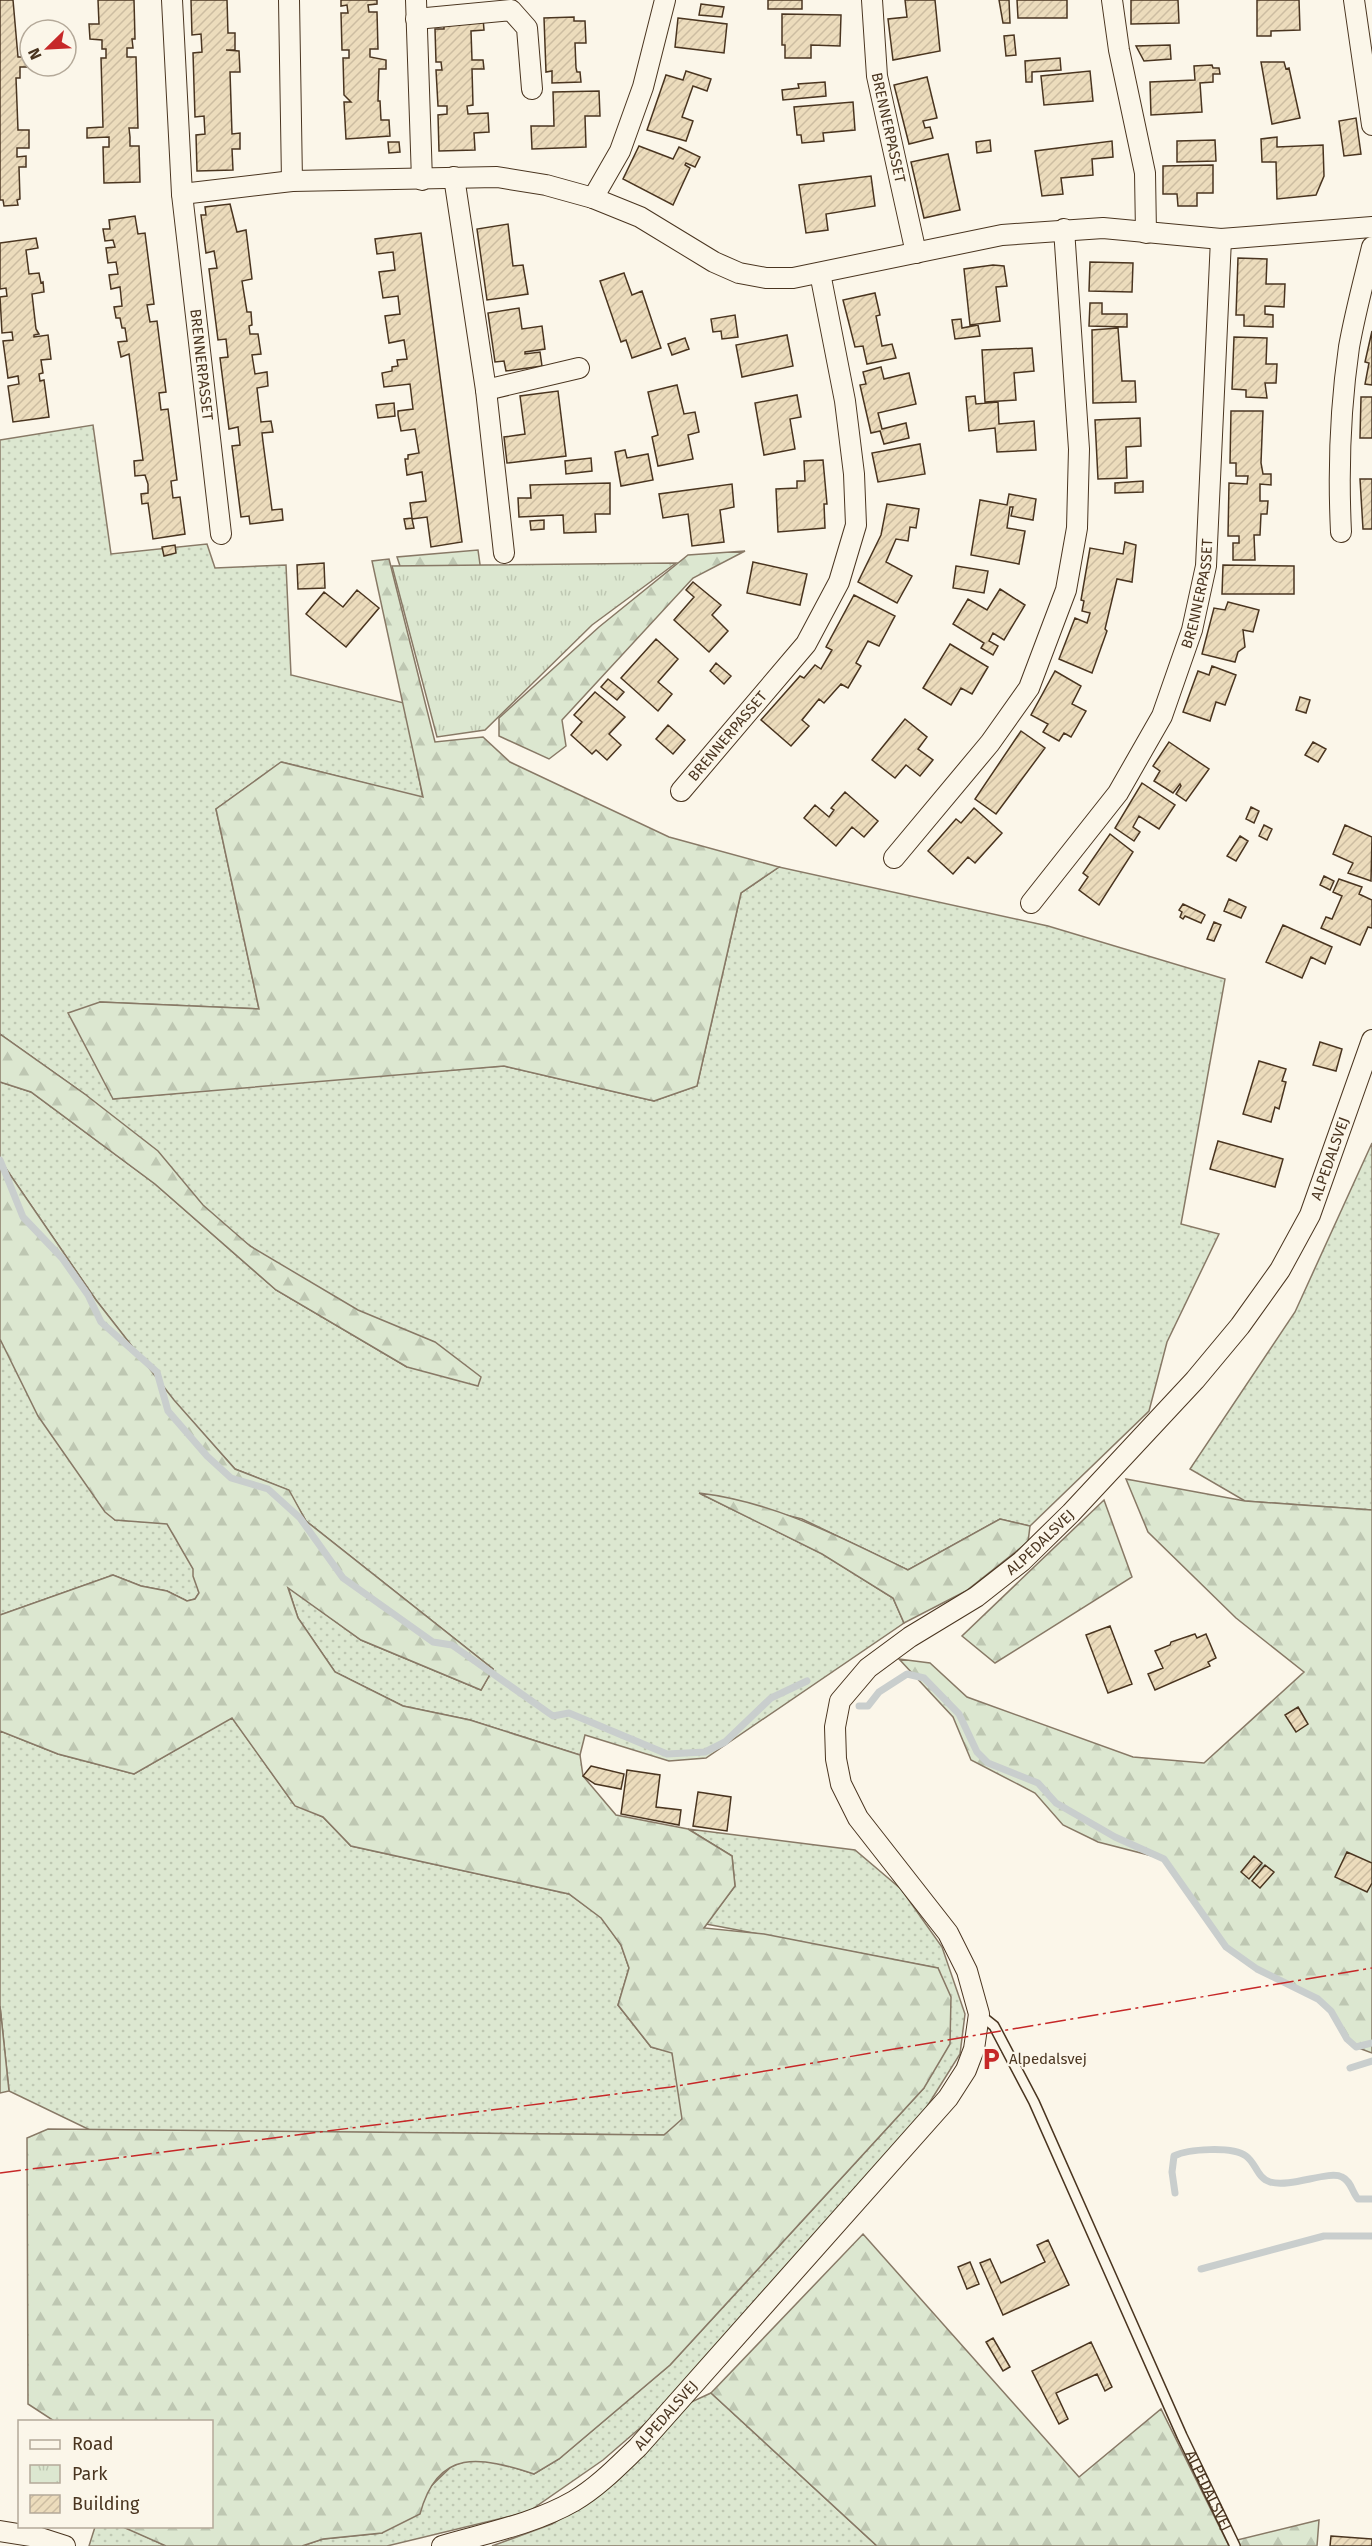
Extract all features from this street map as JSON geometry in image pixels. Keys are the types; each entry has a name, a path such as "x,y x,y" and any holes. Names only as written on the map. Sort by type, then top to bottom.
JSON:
{"street":[{"name":"BRENNERPASSET","path":"172,0 182,194 221,534"},
{"path":"289,0 292,182"},
{"path":"593,198 620,151 643,87 665,0"},
{"name":"BRENNERPASSET","path":"872,0 877,76 916,253"},
{"path":"1112,0 1119,50 1145,173 1146,233"},
{"path":"1354,0 1372,125"},
{"path":"422,180 416,10 512,10 527,28 532,89"},
{"path":"454,177 486,390 504,553"},
{"path":"182,194 292,182 497,177 593,198 640,217 714,262 739,273 766,278 793,278 1002,235 1103,228 1221,239 1372,227"},
{"path":"894,858 990,742 1029,688 1066,590 1077,528 1079,449 1064,230"},
{"name":"BRENNERPASSET","path":"1031,903 1118,793 1162,716 1192,630 1206,566 1221,239"},
{"path":"1341,532 1338,466 1343,394 1350,344 1372,247"},
{"name":"BRENNERPASSET","path":"681,791 806,644 839,582 856,525 854,474 845,401 820,273"},
{"path":"486,390 579,368"},
{"name":"ALPEDALSVEJ","path":"442,2546 530,2521 575,2500 610,2474 638,2446 948,2098 966,2070 975,2049 979,2014 967,1971 948,1933 858,1818 841,1784 836,1759 835,1727 840,1701 868,1668 910,1637 976,1597 1022,1561 1071,1514 1195,1380 1240,1326 1280,1270 1310,1215 1372,1040"},
{"path":"0,2531 37,2537 65,2546"}],"lane":[{"name":"ALPEDALSVEJ","path":"979,2014 994,2026 1034,2102 1182,2436 1235,2546"}],"green space":[{"path":"93,425 111,554 207,544 215,568 286,565 291,675 404,703 423,798 282,762 216,809 259,1009 100,1002 113,1099 213,1090 215,1087 504,1066 654,1101 697,1086 741,893 779,867 1048,926 1225,979 1181,1224 1219,1234 1167,1342 1149,1411 1030,1526 1000,1519 908,1570 802,1519 701,1494 823,1554 893,1598 904,1623 706,1758 669,1761 585,1735 580,1755 470,1720 403,1706 335,1672 298,1618 288,1587 361,1640 481,1690 493,1669 306,1521 288,1490 235,1469 174,1401 96,1300 0,1160 0,1082 31,1092 155,1184 276,1290 407,1367 390,1348 183,1197 86,1095 0,1034 0,440"},
{"path":"478,550 483,586 401,569 397,557"},
{"path":"745,551 693,578 562,720 566,746 549,759 499,736 499,718 599,627 688,555"},
{"path":"389,559 435,742 483,737 510,762 669,837 779,867 741,893 697,1086 654,1101 504,1066 113,1099 68,1013 100,1002 259,1009 216,809 281,762 423,797 372,561"},
{"path":"676,563 592,625 485,730 437,737 392,566"},
{"path":"0,1034 86,1095 158,1151 203,1205 250,1246 358,1310 435,1342 481,1377 478,1386 407,1367 276,1290 155,1184 31,1092 0,1082"},
{"path":"1372,1143 1372,1510 1245,1501 1190,1469 1295,1312"},
{"path":"0,1160 96,1300 174,1400 235,1469 289,1490 306,1521 493,1669 481,1690 361,1640 288,1588 298,1618 335,1672 403,1706 470,1720 580,1755 583,1776 616,1815 688,1829 732,1856 735,1886 704,1928 764,1934 938,1968 951,1997 950,2044 924,2088 670,2365 559,2459 534,2474 515,2468 479,2462 464,2462 450,2467 438,2477 428,2492 420,2514 382,2533 323,2539 302,2546 166,2546 125,2528 213,2528 213,2420 52,2420 28,2404 27,2138 48,2129 664,2135 682,2119 672,2053 651,2047 618,2005 629,1968 621,1945 601,1918 569,1894 351,1846 323,1817 295,1806 232,1718 134,1774 58,1754 0,1731 0,1615 113,1575 141,1586 167,1591 187,1601 195,1599 199,1593 193,1569 167,1524 115,1520 105,1512 38,1416 0,1339"},
{"path":"0,1339 115,1520 167,1523 194,1569 199,1593 195,1599 187,1601 167,1591 141,1586 113,1575 0,1615"},
{"path":"1126,1479 1245,1501 1372,1510 1372,2053 1356,2047 1347,2039 1331,2011 1318,1999 1257,1969 1226,1947 1164,1859 1098,1842 1063,1825 1035,1793 971,1760 953,1717 899,1659 930,1663 967,1697 1133,1757 1204,1763 1304,1672 1236,1618 1148,1532"},
{"path":"699,1493 754,1504 781,1513 908,1570 1000,1519 1030,1526 1028,1542 966,1591 904,1623 893,1598 822,1554"},
{"path":"1104,1500 1132,1577 995,1663 962,1636"},
{"path":"232,1717 293,1803 323,1817 351,1846 569,1894 602,1918 621,1945 629,1968 618,2005 651,2047 672,2052 683,2115 681,2122 664,2135 90,2130 9,2091 0,2006 0,1731 58,1754 134,1774"},
{"path":"688,1829 855,1850 901,1889 942,1947 965,2014 960,2054 923,2113 654,2416 603,2460 528,2512 387,2546 302,2546 323,2539 382,2533 453,2465 475,2459 503,2464 534,2474 559,2459 670,2365 924,2088 938,1968 706,1924 735,1886 732,1856"},
{"path":"0,2006 9,2091 0,2093"},
{"path":"863,2234 1079,2477 1161,2409 1229,2546 877,2546 711,2393"},
{"path":"711,2393 877,2546 492,2546 552,2524 609,2487 689,2403"},
{"path":"1319,2520 1317,2546 1235,2546 1233,2541"},
{"path":"95,2528 127,2528 166,2546 89,2546"}],"building":[{"path":"0,0 13,0 18,57 18,78 16,78 18,130 29,130 29,148 17,148 17,157 26,156 26,167 19,167 20,199 17,200 18,205 4,206 3,200 0,200"},
{"path":"98,0 134,0 135,39 132,39 133,48 127,48 127,57 136,57 138,128 129,128 130,146 139,146 140,182 104,183 103,147 109,147 109,137 87,138 87,128 103,127 101,58 106,58 106,49 102,49 102,40 90,39 89,24 99,24"},
{"path":"191,0 227,0 228,33 235,33 235,50 226,50 239,51 240,72 230,72 232,134 240,133 240,149 232,149 233,170 197,171 196,135 205,134 204,116 195,117 193,53 202,52 201,34 192,35"},
{"path":"341,0 377,0 377,4 368,5 369,12 377,12 378,49 370,49 370,57 386,60 386,69 379,69 378,101 380,101 381,120 389,120 390,136 346,139 344,102 351,102 344,95 343,58 349,58 349,50 342,50 341,13 348,13 347,5 341,6"},
{"path":"768,0 802,0 802,9 768,9"},
{"path":"905,0 935,0 940,51 893,60 888,19 907,17"},
{"path":"999,0 1009,0 1010,23 1003,23"},
{"path":"1017,0 1067,0 1067,18 1018,18"},
{"path":"1131,0 1178,0 1179,23 1131,24"},
{"path":"1257,0 1299,0 1300,30 1271,31 1271,36 1257,36"},
{"path":"701,4 724,7 722,17 699,15"},
{"path":"782,14 841,15 840,46 811,45 811,58 785,58 785,45 782,45"},
{"path":"574,17 574,21 585,21 586,43 575,43 576,68 577,72 580,72 581,82 552,83 552,71 546,72 544,18"},
{"path":"483,18 484,30 471,31 472,60 483,60 484,69 472,69 473,105 467,106 468,114 488,113 489,132 474,133 475,150 439,151 438,115 447,114 447,106 438,106 436,70 442,70 441,62 436,62 435,29 444,29 444,19"},
{"path":"678,18 727,24 724,53 675,47"},
{"path":"1014,35 1016,55 1006,56 1004,36"},
{"path":"1170,45 1171,59 1144,61 1136,46"},
{"path":"1060,58 1061,70 1032,72 1032,82 1026,82 1025,61"},
{"path":"1261,62 1284,62 1286,69 1289,68 1300,118 1272,124"},
{"path":"1212,65 1213,68 1219,68 1220,74 1213,74 1213,82 1200,83 1202,112 1151,115 1150,82 1195,80 1194,66"},
{"path":"686,71 711,79 707,91 693,86 682,117 693,121 686,141 647,130 666,75 683,80"},
{"path":"1090,71 1093,101 1044,105 1041,76"},
{"path":"927,77 937,118 923,121 925,128 930,127 933,138 909,144 894,85"},
{"path":"825,82 826,96 783,100 782,90 799,88 798,84"},
{"path":"599,91 600,116 585,116 586,147 532,149 531,126 554,126 553,92"},
{"path":"853,102 855,130 823,133 824,141 802,143 801,135 797,135 794,107"},
{"path":"1356,118 1361,154 1344,156 1339,121"},
{"path":"1277,137 1277,147 1323,145 1324,176 1316,195 1277,199 1276,162 1262,162 1261,139"},
{"path":"990,140 991,151 977,153 976,142"},
{"path":"1215,140 1216,161 1177,162 1177,141"},
{"path":"1112,141 1113,157 1092,159 1093,175 1061,178 1063,194 1042,196 1035,151"},
{"path":"388,142 399,142 400,152 389,153"},
{"path":"639,146 673,159 679,147 700,157 695,167 686,163 685,165 690,168 673,205 623,179"},
{"path":"948,154 960,210 924,218 911,162"},
{"path":"1213,165 1213,193 1197,193 1197,206 1178,206 1177,194 1163,194 1163,166"},
{"path":"871,176 875,206 826,214 828,230 806,233 799,185"},
{"path":"230,204 237,232 246,230 252,279 242,281 247,312 251,312 250,334 258,334 261,354 252,355 255,374 267,372 268,386 257,388 261,422 271,421 273,432 262,433 272,510 282,509 283,520 250,524 249,516 241,517 232,446 240,445 238,427 229,429 220,358 228,357 226,339 218,340 209,269 217,268 214,251 206,253 201,215 206,215 205,207"},
{"path":"135,216 138,234 145,233 154,304 147,305 150,322 157,321 166,392 159,393 161,410 168,409 177,480 171,481 173,498 180,497 185,534 153,539 148,503 142,504 141,494 148,493 148,484 145,475 135,476 134,461 143,460 129,354 121,357 118,342 127,341 125,328 122,328 120,318 116,318 114,307 122,306 120,287 111,289 109,275 118,274 116,262 108,263 106,248 115,247 113,240 105,241 103,229 110,229 109,220"},
{"path":"508,224 513,266 523,265 528,294 487,300 477,229"},
{"path":"421,233 462,542 431,547 427,517 412,519 414,528 406,529 404,519 412,518 410,503 426,501 422,472 407,475 405,459 408,459 408,455 419,453 415,429 401,431 398,415 398,411 413,409 410,384 384,387 382,373 392,371 392,367 398,366 397,360 407,359 404,340 389,343 385,316 400,314 398,296 383,298 379,272 395,270 393,252 377,254 375,239"},
{"path":"36,238 38,248 26,250 29,274 39,273 41,283 43,282 44,292 32,294 36,329 39,334 34,337 48,335 51,359 41,360 43,373 39,374 40,381 44,380 49,417 13,422 8,386 19,384 18,376 8,378 3,341 13,340 12,332 2,333 0,297 7,296 6,288 0,289 0,243"},
{"path":"1238,258 1267,259 1266,284 1285,284 1284,307 1265,306 1265,314 1273,315 1273,327 1244,326 1244,315 1236,315"},
{"path":"1090,262 1133,263 1132,292 1089,291"},
{"path":"993,265 1004,266 1007,286 996,287 1000,321 970,325 964,269"},
{"path":"624,273 632,295 642,291 661,348 632,358 626,340 621,342 600,281"},
{"path":"875,293 880,315 876,316 882,346 892,344 896,358 867,364 863,346 855,347 843,300"},
{"path":"1090,303 1102,303 1102,314 1127,314 1127,327 1089,326"},
{"path":"519,308 522,329 542,326 545,349 525,352 525,354 540,352 542,366 506,371 504,361 495,362 488,313"},
{"path":"735,315 738,337 722,339 721,331 713,332 711,319"},
{"path":"961,319 962,328 978,325 980,336 955,339 952,320"},
{"path":"1118,328 1122,381 1135,381 1136,402 1093,403 1092,330"},
{"path":"1372,331 1372,385 1365,384 1369,363 1365,362"},
{"path":"787,335 793,366 742,377 736,345"},
{"path":"1234,337 1267,338 1266,364 1277,364 1276,383 1265,383 1267,398 1246,397 1246,390 1232,389"},
{"path":"685,338 689,349 672,355 668,344"},
{"path":"1032,348 1034,371 1014,373 1016,400 985,402 982,350"},
{"path":"881,367 884,379 909,373 916,404 878,413 882,429 906,423 909,438 884,444 880,431 871,433 860,385 866,384 863,372"},
{"path":"677,385 684,414 695,412 699,432 688,435 693,459 658,466 652,437 658,435 648,392"},
{"path":"558,391 566,456 507,463 504,437 525,434 520,396"},
{"path":"797,395 801,417 790,419 795,449 764,455 755,403"},
{"path":"975,396 976,404 998,402 999,424 1034,421 1036,450 997,452 995,428 969,431 966,397"},
{"path":"1361,397 1372,397 1372,438 1360,438"},
{"path":"394,403 395,416 378,418 376,405"},
{"path":"1231,411 1263,411 1261,463 1263,474 1271,474 1271,485 1260,484 1260,501 1268,501 1267,514 1261,514 1260,535 1254,535 1255,560 1233,560 1233,543 1239,543 1239,536 1228,536 1229,483 1247,484 1248,476 1236,476 1236,463 1230,463"},
{"path":"1140,418 1141,446 1126,447 1127,478 1098,479 1095,420"},
{"path":"920,444 925,474 878,482 872,453"},
{"path":"625,450 627,458 648,454 653,480 621,486 615,452"},
{"path":"591,458 592,471 566,474 565,461"},
{"path":"823,460 827,504 824,504 825,528 778,532 776,489 797,488 797,481 805,481 804,461"},
{"path":"1360,479 1372,479 1372,529 1363,529"},
{"path":"1143,481 1143,492 1115,493 1115,483"},
{"path":"610,483 610,514 595,514 596,532 564,533 563,515 519,517 518,498 531,498 530,485"},
{"path":"732,484 734,507 720,510 724,542 692,546 688,514 663,518 659,494"},
{"path":"1009,494 1036,499 1033,520 1011,516 1013,507 1010,507 1007,528 1025,531 1019,564 971,555 980,500 1007,505"},
{"path":"887,504 919,509 916,528 910,527 908,541 896,539 886,562 912,576 897,603 858,582 881,535"},
{"path":"544,520 544,529 531,530 530,521"},
{"path":"1125,542 1136,545 1132,582 1117,579 1105,629 1107,631 1092,673 1059,659 1075,618 1087,623 1090,613 1082,611 1084,601 1081,600 1090,548 1123,554"},
{"path":"175,545 176,553 164,556 162,547"},
{"path":"753,562 807,574 800,605 747,593"},
{"path":"324,563 325,588 298,589 297,565"},
{"path":"1223,565 1294,566 1294,594 1222,594"},
{"path":"956,566 988,571 984,593 953,588"},
{"path":"693,582 721,605 712,615 728,631 709,652 674,620 694,597 686,590"},
{"path":"1000,589 1025,605 1004,640 993,633 989,641 998,646 993,655 981,648 984,643 953,624 968,599 987,610"},
{"path":"357,590 379,608 346,647 306,614 324,592 343,607"},
{"path":"854,595 895,616 879,646 868,641 856,663 861,666 848,688 841,684 824,703 819,699 802,720 809,726 791,746 761,720 800,676 804,678 815,665 821,669 832,650 826,647"},
{"path":"1228,602 1259,610 1253,632 1243,630 1245,647 1238,652 1235,662 1202,654 1214,608 1225,610"},
{"path":"656,639 678,659 658,682 672,694 658,711 621,678"},
{"path":"950,644 988,667 972,694 961,688 951,705 923,688"},
{"path":"716,663 731,676 724,684 710,671"},
{"path":"1212,666 1236,675 1225,705 1216,702 1210,721 1183,712 1198,671 1209,675"},
{"path":"1055,671 1081,686 1072,704 1086,711 1071,737 1064,733 1059,741 1043,732 1048,724 1031,715"},
{"path":"608,679 624,692 617,700 601,687"},
{"path":"595,692 625,717 609,734 621,745 607,760 596,750 592,754 571,735 582,722 574,715"},
{"path":"1300,697 1310,700 1306,713 1296,710"},
{"path":"905,719 927,737 918,749 933,760 920,776 906,765 895,778 872,760"},
{"path":"668,725 685,740 673,754 656,739"},
{"path":"1021,731 1045,748 996,814 975,799"},
{"path":"1169,742 1209,769 1186,801 1176,794 1180,784 1173,793 1154,781 1160,771 1153,766"},
{"path":"1313,742 1326,749 1318,762 1305,755"},
{"path":"1142,783 1175,805 1159,829 1139,816 1133,827 1140,832 1134,841 1115,828"},
{"path":"845,792 878,821 864,837 852,827 836,846 804,818 815,805 829,817 834,810 831,808"},
{"path":"1251,807 1259,811 1254,823 1246,819"},
{"path":"974,808 1002,833 975,863 968,857 953,874 928,851 956,819 961,823"},
{"path":"1264,825 1272,829 1267,840 1259,836"},
{"path":"1345,825 1372,837 1371,881 1348,873 1353,863 1333,854"},
{"path":"1110,834 1133,852 1099,905 1079,890 1088,877 1083,873"},
{"path":"1240,836 1248,841 1236,861 1227,856"},
{"path":"1324,876 1334,881 1330,890 1320,885"},
{"path":"1339,879 1362,887 1359,894 1372,900 1372,928 1368,927 1360,945 1321,928 1326,917 1332,919 1342,896 1333,892"},
{"path":"1229,899 1246,907 1241,918 1224,911"},
{"path":"1183,904 1205,915 1201,923 1185,916 1183,919 1180,917 1182,912 1179,910"},
{"path":"1214,922 1221,925 1214,941 1207,939"},
{"path":"1283,925 1332,947 1325,964 1311,957 1302,978 1266,962"},
{"path":"1320,1042 1342,1049 1336,1071 1313,1065"},
{"path":"1259,1061 1286,1069 1282,1081 1286,1082 1279,1109 1275,1107 1271,1122 1243,1114"},
{"path":"1218,1141 1283,1159 1275,1187 1210,1169"},
{"path":"1110,1626 1132,1684 1108,1693 1086,1635"},
{"path":"1195,1634 1197,1638 1206,1634 1216,1658 1208,1662 1210,1666 1155,1690 1148,1674 1163,1668 1155,1651 1170,1645 1171,1642"},
{"path":"1298,1707 1308,1724 1296,1732 1285,1715"},
{"path":"591,1766 624,1774 621,1789 595,1784 583,1776"},
{"path":"627,1770 660,1775 656,1807 681,1810 679,1825 621,1814"},
{"path":"698,1792 731,1797 727,1831 693,1826"},
{"path":"1347,1852 1372,1863 1372,1883 1367,1892 1335,1877"},
{"path":"1254,1856 1262,1863 1249,1879 1241,1872"},
{"path":"1265,1865 1274,1872 1260,1888 1252,1881"},
{"path":"1048,2240 1069,2285 1003,2315 980,2263 990,2259 1001,2283 1045,2262 1037,2245"},
{"path":"970,2262 979,2284 967,2289 958,2267"},
{"path":"993,2338 1010,2367 1003,2371 986,2342"},
{"path":"1091,2342 1112,2387 1105,2391 1097,2374 1056,2393 1068,2419 1059,2424 1032,2371"},
{"path":"1331,2536 1372,2539 1372,2546 1330,2546"}],"waterway":[{"path":"0,1160 23,1217 62,1258 88,1295 101,1322 157,1372 168,1411 207,1456 231,1478 268,1489 300,1518 343,1578 433,1642 452,1645 553,1716 569,1713 667,1754 705,1752 725,1742 771,1698 807,1681"},
{"path":"859,1706 868,1706 879,1692 907,1674 924,1678 959,1714 977,1752 988,1763 1038,1783 1056,1803 1115,1837 1164,1859 1226,1947 1257,1969 1318,1999 1331,2011 1347,2039 1356,2047 1372,2043"},
{"path":"1350,2068 1372,2061"},
{"path":"1175,2193 1172,2172 1174,2156 1199,2150 1221,2150 1246,2156 1259,2174 1270,2182 1288,2183 1336,2175 1347,2181 1358,2199 1372,2199"},
{"path":"1201,2269 1324,2236 1372,2236"}],"power":[{"path":"0,2173 671,2087 1372,1968"}],"place":[{"name":"Alpedalsvej","path":"991,2059"}]}
